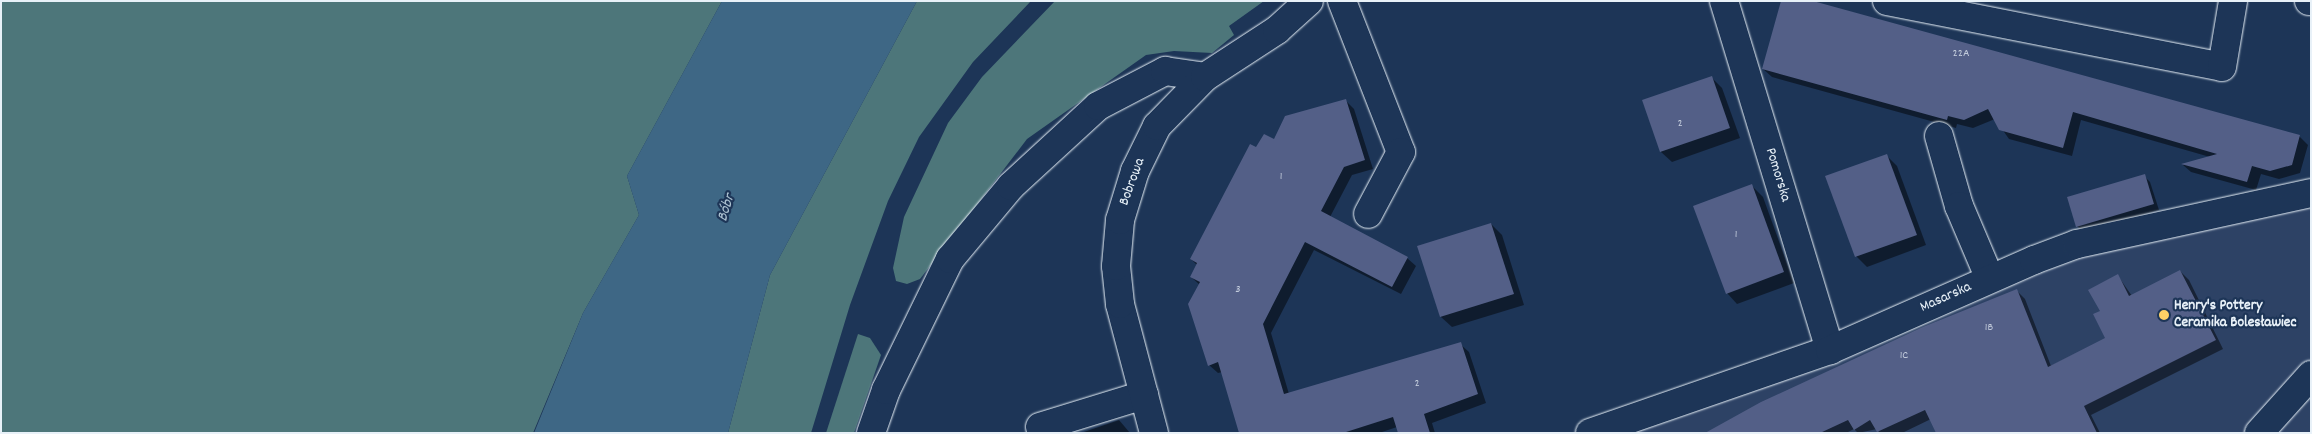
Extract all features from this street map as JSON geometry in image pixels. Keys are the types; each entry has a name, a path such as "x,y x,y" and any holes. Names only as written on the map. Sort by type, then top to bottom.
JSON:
{"street":[{"name":"Bobrowa","path":"1154,433 1120,304 1116,266 1120,220 1134,171 1157,126 1205,77 1277,30 1309,1"},
{"path":"1342,1 1401,152 1368,214"},
{"name":"Pomorska","path":"1724,1 1830,350"},
{"path":"1887,1 2222,67 2233,1"},
{"path":"871,433 886,390 950,259 1011,186 1098,106 1165,71 1205,77"},
{"path":"1939,136 1959,206 1990,279"},
{"name":"Masarska","path":"1590,433 1654,423 1830,350 1990,279 2077,244 2311,193"},
{"path":"2259,433 2311,374"},
{"path":"1040,428 1144,395"}],"shaded area":[{"path":"2311,193 2311,433 1590,433 2034,260"}],"green space":[{"path":"1,1 722,1 627,176 639,215 583,313 533,433 1,433"},
{"path":"917,1 1031,1 973,62 919,137 888,201 850,305 811,433 728,433 770,275"},
{"path":"1055,1 1264,1 1229,26 1234,35 1212,53 1174,51 1146,55 1027,139 920,279 907,284 896,281 893,268 904,217 948,123 982,77"},
{"path":"858,334 870,338 881,355 854,433 826,433"}],"water":[{"name":"Bóbr","path":"722,1 917,1 770,275 728,433 534,433 583,313 639,215 627,176"}],"building":[{"path":"1781,1 1813,1 2300,135 2292,165 2270,171 2252,166 2247,182 2181,164 2217,154 2073,112 2063,148 1999,130 1988,109 1964,120 1948,116 1947,120 1762,69"},
{"path":"1712,76 1730,128 1660,152 1642,100"},
{"path":"1346,99 1365,160 1344,167 1321,211 1408,257 1392,287 1305,242 1263,324 1284,394 1461,342 1478,394 1424,414 1430,433 1398,433 1393,417 1343,433 1239,433 1218,362 1208,366 1188,304 1200,282 1190,277 1197,263 1190,259 1250,144 1256,147 1264,134 1274,139 1285,116"},
{"path":"1887,154 1917,235 1855,257 1825,176"},
{"path":"2145,174 2154,204 2076,227 2067,197"},
{"path":"1752,184 1784,272 1726,294 1693,206"},
{"path":"1491,223 1514,294 1440,317 1417,246"},
{"path":"2180,270 2216,340 2084,406 2097,433 1936,433 1925,410 1877,432 1870,420 1854,430 1848,420 1820,433 1705,433 1761,402 1923,327 2017,289 2048,367 2105,338 2093,314 2100,311 2088,290 2118,274 2129,296"}],"place":[{"name":"Henry's Pottery Ceramika Bolesławiec","path":"2164,315"}]}
